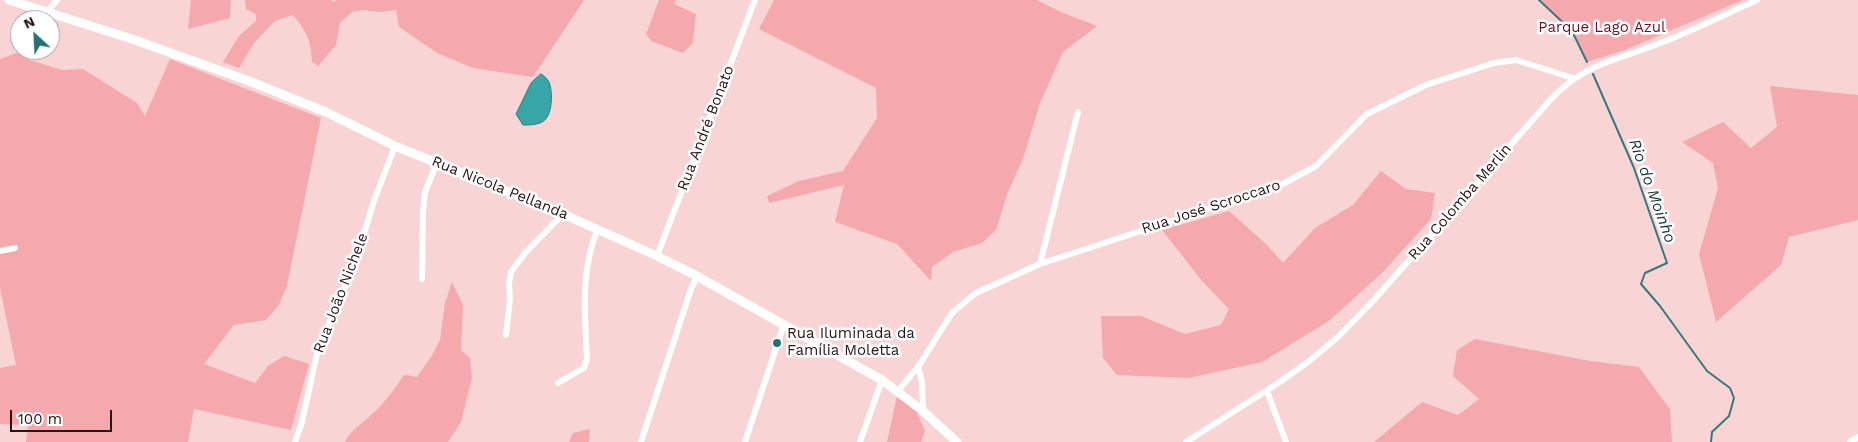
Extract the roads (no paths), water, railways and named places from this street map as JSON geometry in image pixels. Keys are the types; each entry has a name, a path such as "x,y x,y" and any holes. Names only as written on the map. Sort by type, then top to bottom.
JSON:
{"main road":[{"name":"Rua Nicola Pellanda","path":"9,0 41,10"},
{"name":"Rua Nicola Pellanda","path":"60,16 132,39 249,81 326,112 395,146 563,214 657,256 697,276 882,380 923,411 957,442"}],"street":[{"path":"49,10 57,0"},
{"name":"Rua André Bonato","path":"657,256 755,0"},
{"name":"Rua Colomba Merlin","path":"1186,442 1267,391 1323,350 1368,307 1552,98 1573,78 1602,63 1669,40 1757,0"},
{"name":"Rua José Scroccaro","path":"898,391 918,367 952,314 976,293 1040,264 1278,186 1316,166 1368,114 1426,85 1494,63 1516,60 1573,78"},
{"path":"1040,264 1078,112"},
{"name":"Rua João Nichele","path":"295,442 302,422 318,349 354,266 374,201 395,146"},
{"path":"422,279 425,192 437,163"},
{"path":"506,335 511,272 526,252 563,214"},
{"path":"558,382 584,368 587,359 585,294 587,263 591,244 598,230"},
{"path":"0,251 15,248"},
{"path":"641,442 691,289 697,276"},
{"path":"745,442 784,324"},
{"path":"918,367 922,381 923,411"},
{"path":"860,442 882,380"},
{"path":"1267,391 1286,442"},
{"path":"1850,442 1858,437"}],"water":[{"path":"541,74 547,79 550,86 550,110 546,119 542,122 523,125 516,114 531,83"}],"waterway":[{"name":"Rio do Moinho","path":"1539,0 1572,31 1587,62"},
{"name":"Rio do Moinho","path":"1593,74 1634,168 1667,263 1645,273 1641,284 1660,306 1707,371 1730,388 1734,398 1729,416 1712,432 1711,442"}],"place":[{"name":"Rua Iluminada da Família Moletta","path":"777,343"}],"park label":[{"name":"Parque Lago Azul","path":"1602,28"}]}
